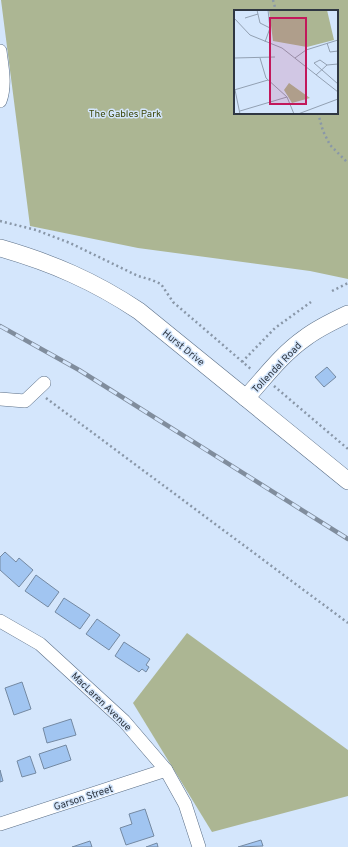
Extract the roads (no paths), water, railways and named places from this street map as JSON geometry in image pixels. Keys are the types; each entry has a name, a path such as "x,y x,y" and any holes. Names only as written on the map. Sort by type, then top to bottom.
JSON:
{"street":[{"path":"0,51 3,76 1,98"},
{"name":"Hurst Drive","path":"0,248 34,258 64,270 89,281 122,299 139,311 348,481"},
{"name":"Tollendal Road","path":"246,398 279,361 304,338 322,326 348,314"},
{"path":"0,398 25,401 40,387"},
{"name":"MacLaren Avenue","path":"0,621 40,644 124,721 166,770 184,804 200,847"},
{"name":"Garson Street","path":"0,824 166,770"}],"railway":[{"path":"0,326 79,370 348,539"}],"park label":[{"name":"The Gables Park","path":"125,113"}]}
